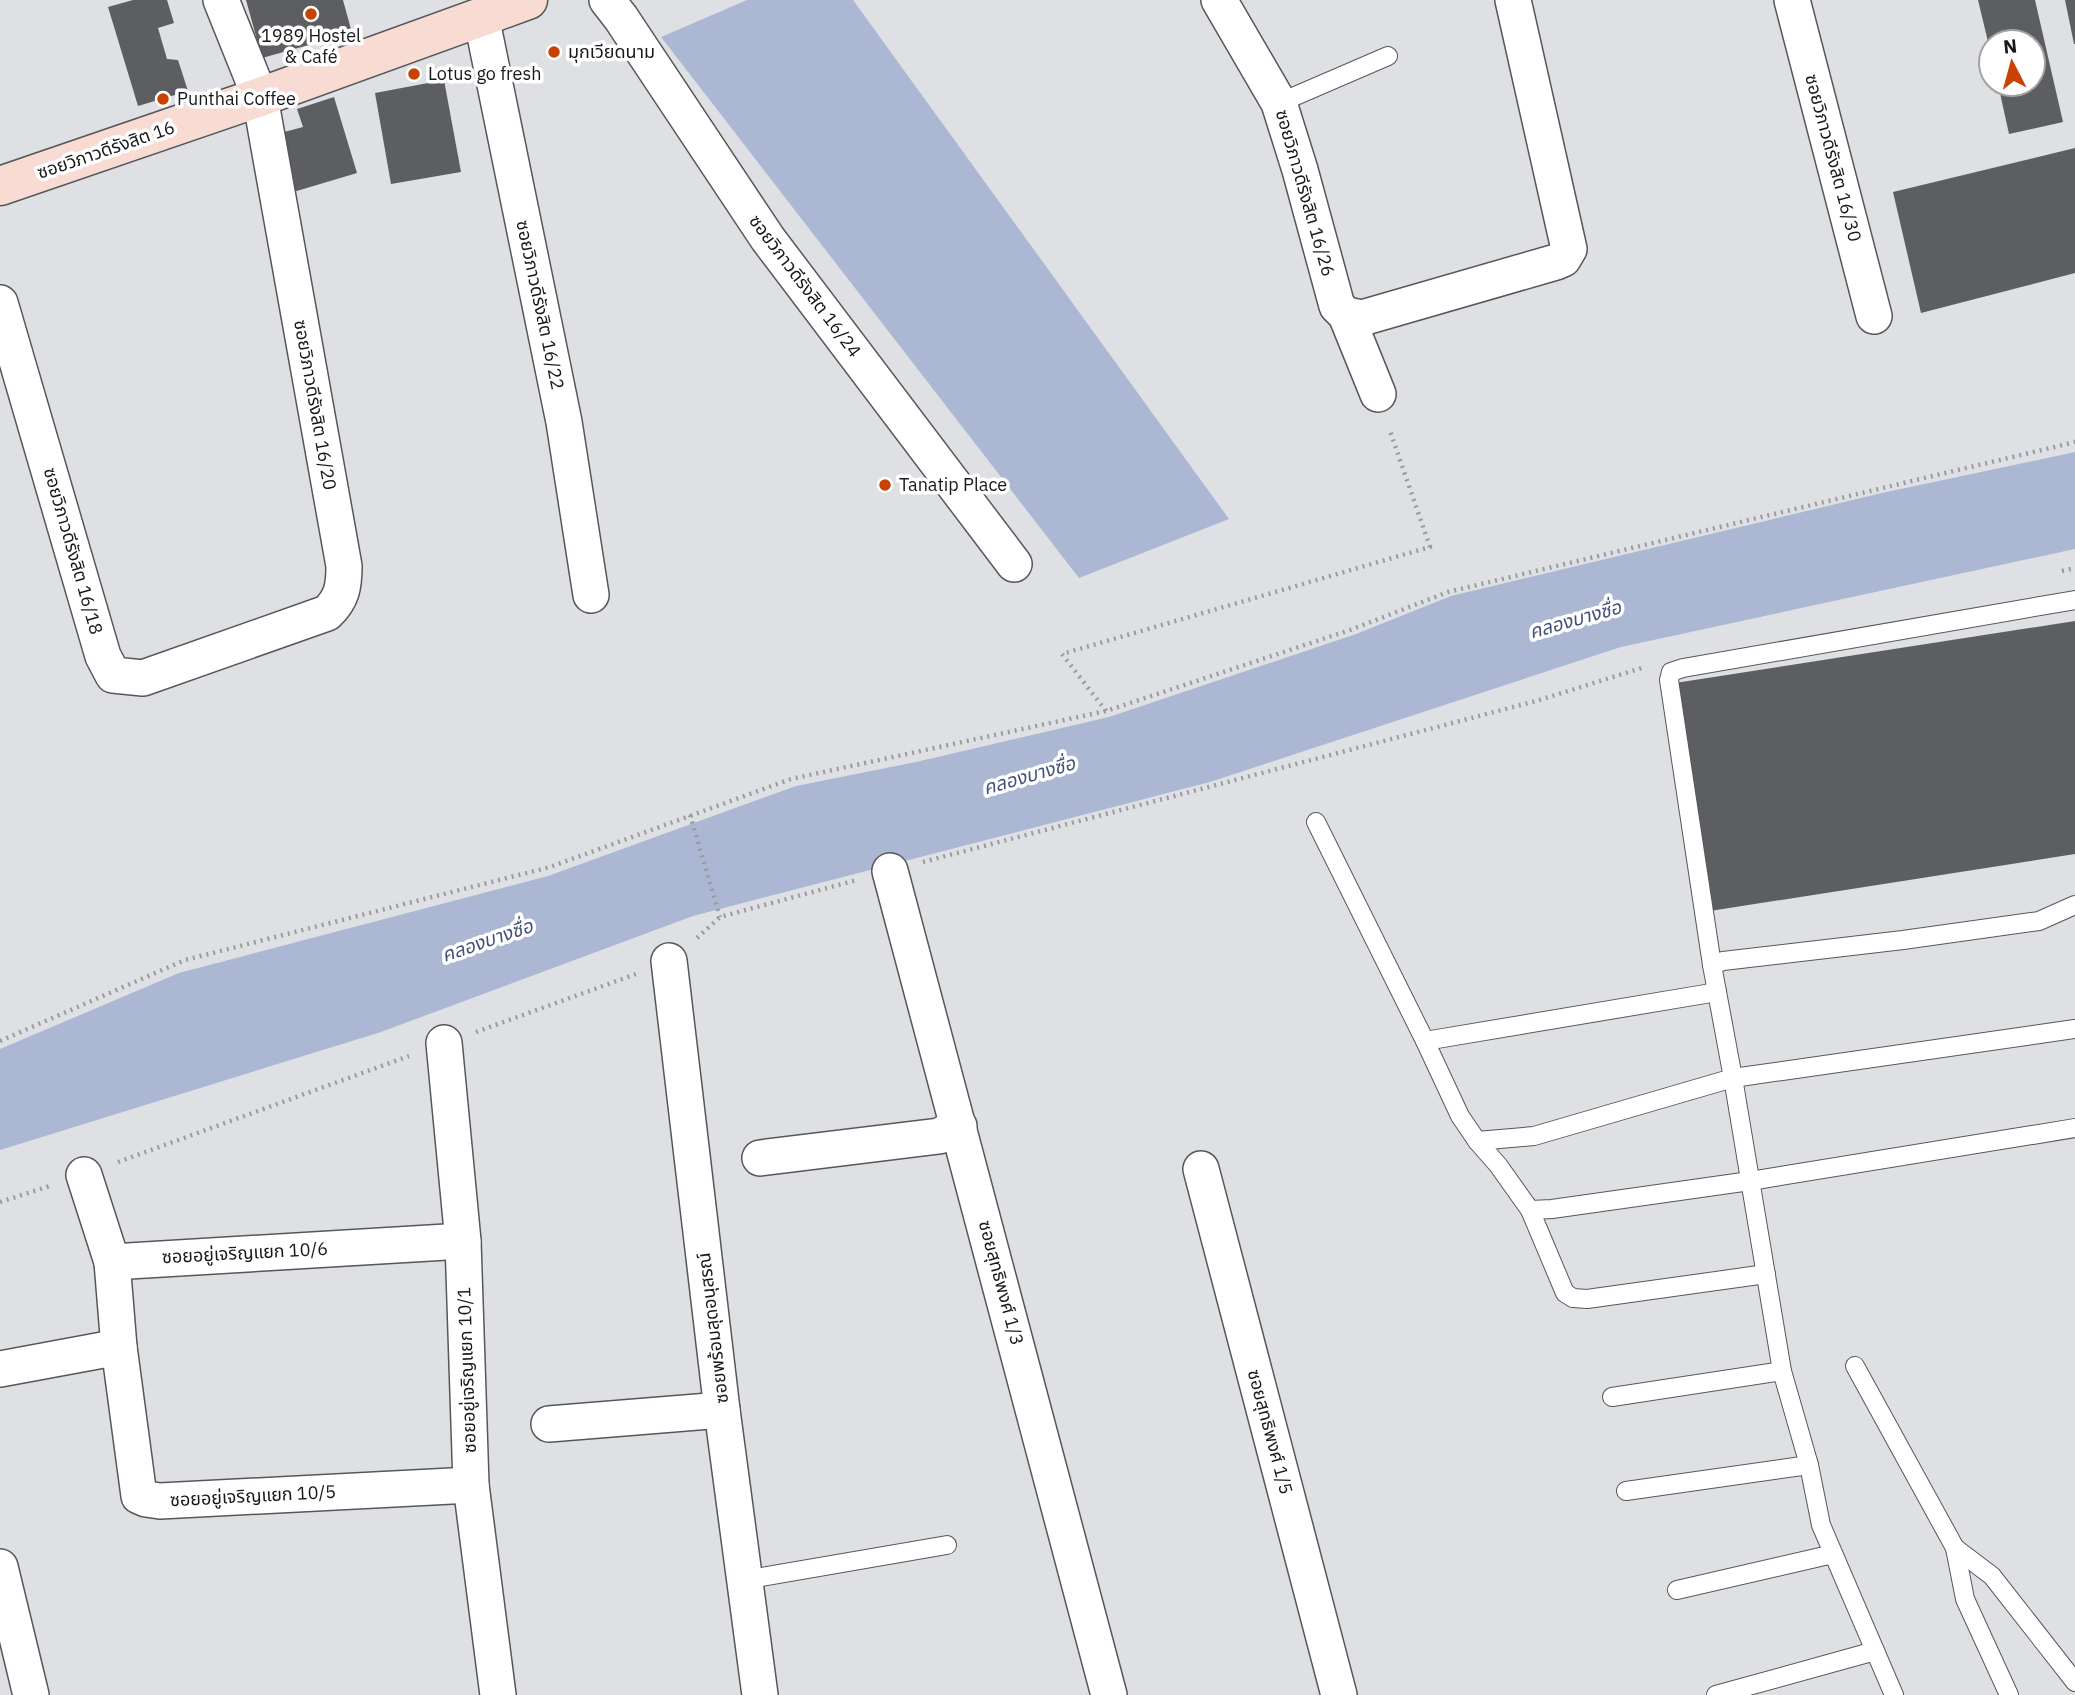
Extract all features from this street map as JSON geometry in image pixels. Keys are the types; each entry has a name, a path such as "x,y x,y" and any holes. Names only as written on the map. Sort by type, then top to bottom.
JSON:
{"street":[{"name":"ซอยวิภาวดีรังสิต 16/20","path":"221,0 260,97 342,553 344,580 341,597 327,613 235,644"},
{"name":"ซอยวิภาวดีรังสิต 16","path":"0,186 260,97 528,0"},
{"name":"ซอยวิภาวดีรังสิต 16/24","path":"607,0 768,239 1014,564"},
{"name":"ซอยวิภาวดีรังสิต 16/26","path":"1219,0 1279,103 1337,306 1346,315 1378,394"},
{"path":"1346,315 1362,318 1556,262 1563,259 1569,249 1513,0"},
{"name":"ซอยวิภาวดีรังสิต 16/30","path":"1791,0 1874,316"},
{"name":"ซอยวิภาวดีรังสิต 16/22","path":"481,16 564,422 591,595"},
{"name":"ซอยวิภาวดีรังสิต 16/18","path":"0,303 103,656 113,675 144,678 235,644"},
{"name":"ซอยสุทธิพงศ์ 1/3","path":"890,871 1109,1695"},
{"name":"ซอยพร้อมสุดอนุสรณ์","path":"669,961 722,1410 760,1695"},
{"name":"ซอยอยู่เจริญแยก 10/1","path":"444,1044 463,1241 471,1485 498,1695"},
{"path":"760,1158 939,1136 959,1126"},
{"name":"ซอยสุทธิพงศ์ 1/5","path":"1201,1169 1339,1695"},
{"path":"0,1369 119,1347 112,1262 84,1175"},
{"name":"ซอยอยู่เจริญแยก 10/6","path":"112,1262 463,1241"},
{"name":"ซอยอยู่เจริญแยก 10/5","path":"119,1347 139,1496 146,1499 160,1501 471,1485"},
{"path":"549,1424 722,1410"},
{"path":"0,1567 6,1618 31,1695"}],"lane":[{"path":"1279,103 1388,56"},
{"path":"1894,1695 1821,1525 1809,1465 1782,1371 1712,965 1669,680 1671,672 1683,668 2075,600"},
{"path":"1316,822 1460,1116 1530,1210 1565,1293 1573,1298 1587,1298 1766,1273"},
{"path":"1712,965 1723,961 2039,921 2075,905"},
{"path":"1425,1041 1717,992"},
{"path":"1477,1141 1534,1136 1733,1078 2075,1030"},
{"path":"1530,1210 1750,1181 2075,1128"},
{"path":"1855,1366 1955,1548 1965,1600 2008,1695"},
{"path":"1612,1397 1782,1371"},
{"path":"1626,1491 1809,1465"},
{"path":"744,1580 947,1545"},
{"path":"1955,1548 1992,1576 2075,1682"},
{"path":"1677,1590 1833,1554"},
{"path":"1716,1695 1875,1651"}],"path":[{"path":"1106,711 1062,654 1430,547 1378,394"},
{"path":"0,1041 185,960 550,867 791,779 1106,711 1350,630 1448,592 2075,442"},
{"path":"2051,574 2075,568"},
{"path":"0,1202 84,1175 669,961 720,917 1536,701 1651,665"},
{"path":"690,815 720,917"}],"water":[{"path":"747,0 853,0 1229,519 1079,578 661,37"},
{"name":"คลองบางซื่อ","path":"2075,452 2075,549 1621,647 1210,782 693,916 381,1032 0,1150 0,1049 179,973 548,876 796,786 916,762 1109,717 1356,634 1451,596 1882,493"}],"building":[{"path":"133,0 167,0 174,23 158,28 167,59 178,60 188,91 138,106 108,7"},
{"path":"246,0 343,0 352,33 262,58"},
{"path":"1978,0 2035,0 2041,28 1985,28"},
{"path":"2065,0 2075,0 2075,44 2074,44"},
{"path":"2047,52 2063,122 2009,134 2001,98 2047,98"},
{"path":"444,80 461,172 391,184 375,93"},
{"path":"334,97 357,173 290,193 273,135 303,127 297,109"},
{"path":"2075,148 2075,273 1921,313 1893,192"},
{"path":"2075,621 2075,854 1710,911 1675,683"}],"place":[{"name":"1989 Hostel & Café","path":"311,14"},
{"name":"มุกเวียดนาม","path":"554,52"},
{"name":"Lotus go fresh","path":"414,74"},
{"name":"Punthai Coffee","path":"163,99"},
{"name":"Tanatip Place","path":"885,485"}]}
